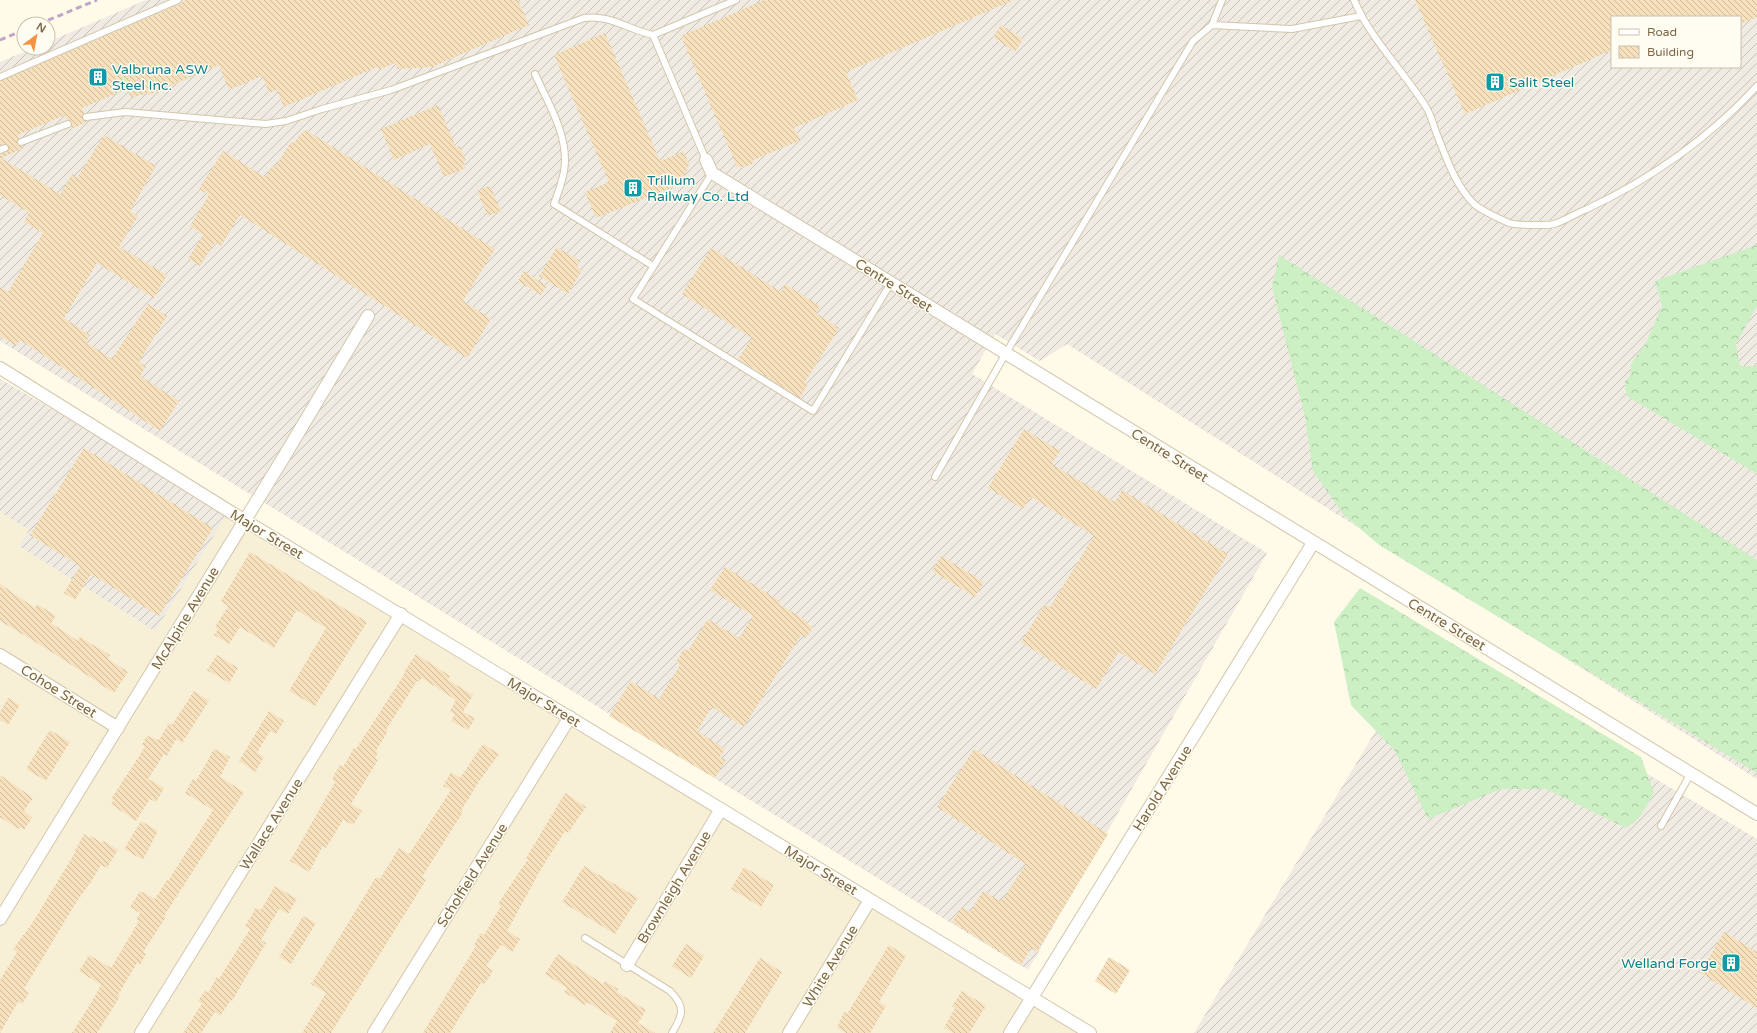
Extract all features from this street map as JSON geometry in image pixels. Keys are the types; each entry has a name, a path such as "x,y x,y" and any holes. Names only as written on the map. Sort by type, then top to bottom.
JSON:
{"street":[{"path":"706,160 712,173"},
{"name":"Centre Street","path":"712,173 1757,814"},
{"name":"McAlpine Avenue","path":"0,919 118,728 368,316"},
{"name":"Major Street","path":"0,368 244,520 1090,1033"},
{"name":"Harold Avenue","path":"1010,1033 1313,543"},
{"name":"Wallace Avenue","path":"141,1033 400,614"},
{"name":"Cohoe Street","path":"0,655 118,728"},
{"name":"Scholfield Avenue","path":"374,1033 570,717"},
{"name":"Brownleigh Avenue","path":"627,964 721,809"},
{"name":"White Avenue","path":"789,1033 870,900"}],"lane":[{"path":"0,77 178,0"},
{"path":"86,117 125,112 266,124 280,122 391,90 584,18 594,16 606,18 653,35 736,0"},
{"path":"935,477 1006,353 1194,41 1212,25 1222,0"},
{"path":"1354,0 1361,16 1382,48 1410,83 1427,109 1448,163 1459,184 1475,204 1510,223 1553,224 1604,201 1656,171 1689,149 1730,113 1757,86"},
{"path":"1212,25 1292,29 1361,16"},
{"path":"653,35 706,160"},
{"path":"535,74 562,139 564,170 554,204 653,266"},
{"path":"21,142 68,124"},
{"path":"712,173 633,299 813,411 891,283"},
{"path":"1661,826 1691,773"},
{"path":"585,938 670,991 680,1001 681,1014 672,1033"}],"shaded area":[{"path":"146,0 1757,0 1757,779 1067,344 1040,361 995,334 972,374 1267,553 1028,970 0,341 0,62 16,55 56,56 56,39"},
{"path":"0,379 229,511 155,631 19,546 29,530 0,512"},
{"path":"229,511 1090,1033 0,1033 0,512 29,530 19,546"},
{"path":"1428,644 1757,839 1757,1033 1194,1033"}],"green space":[{"path":"1757,245 1757,306 1736,344 1740,366 1757,366 1757,474 1627,396 1625,381 1630,376 1631,364 1647,341 1662,306 1655,281"},
{"path":"1279,255 1757,560 1757,773 1379,545 1343,514 1313,471 1305,417 1272,287"},
{"path":"1360,588 1641,757 1654,793 1639,818 1626,828 1546,789 1501,789 1428,819 1395,751 1351,705 1334,622"}],"building":[{"path":"185,0 518,0 529,25 432,67 398,69 395,63 379,70 377,67 284,107 277,90 269,93 262,76 229,90 219,65 149,95 148,93 131,98 127,89 82,108 84,113 82,118 87,122 71,129 72,122 67,120 65,115 18,135 19,138 17,144 24,148 1,158 60,194 72,174 77,178 104,135 156,166 130,211 138,216 119,247 167,275 154,298 97,263 64,318 90,335 86,342 112,359 148,304 167,316 139,362 146,367 140,376 179,401 160,431 20,340 16,346 0,336 0,287 8,292 43,233 24,222 29,213 0,195 0,154 7,152 9,148 6,144 0,145 0,81 180,4"},
{"path":"764,0 1014,0 846,72 858,100 794,128 801,140 753,160 754,163 742,168 741,166 737,167 681,36"},
{"name":"Salit Steel","path":"1415,0 1757,0 1757,17 1741,24 1741,16 1611,16 1611,50 1465,114"},
{"path":"1001,25 1023,39 1015,52 993,37"},
{"path":"605,33 660,161 684,151 689,165 681,184 596,218 585,192 609,182 554,55"},
{"path":"438,105 456,147 460,146 466,161 463,162 466,168 444,177 430,144 394,160 381,129"},
{"path":"306,130 495,249 463,301 491,319 467,358 240,215 221,246 215,242 200,266 188,259 203,235 190,226 209,195 199,189 223,151 265,177 273,165 275,167 291,142 294,143"},
{"path":"490,186 501,211 488,216 477,191"},
{"path":"557,247 580,261 577,267 582,270 568,294 539,276"},
{"path":"711,248 781,292 785,284 820,306 816,313 839,328 805,382 808,384 800,398 738,359 752,338 682,294"},
{"path":"524,271 547,286 541,295 518,281"},
{"path":"1024,429 1060,451 1052,464 1115,502 1122,490 1228,554 1155,674 1119,652 1096,689 1021,642 1045,604 1050,607 1094,536 1031,497 1023,509 988,488"},
{"path":"84,448 213,528 159,616 91,574 75,600 64,593 80,566 30,535"},
{"path":"250,552 367,622 315,706 289,691 326,628 297,610 274,648 240,627 229,644 214,635 218,629 215,627 228,606 221,601"},
{"path":"941,556 984,582 975,597 932,571"},
{"path":"725,567 780,601 779,604 807,621 806,623 813,627 806,638 801,635 744,727 712,707 697,731 725,749 720,757 726,760 715,778 609,716 631,681 659,699 680,665 676,662 684,649 688,651 708,619 739,638 753,616 710,590"},
{"path":"0,584 35,608 37,604 56,616 51,623 78,641 80,637 110,655 108,659 128,672 114,693 44,647 0,621"},
{"path":"416,654 450,676 448,680 473,695 463,712 475,718 468,730 451,721 455,714 450,711 456,700 422,678 419,682 417,681 386,730 388,731 376,751 378,752 375,758 378,760 351,804 362,811 353,825 343,820 326,848 323,846 309,872 290,861 335,782 332,779 340,765 343,767 354,748 356,749"},
{"path":"217,655 238,668 229,683 207,670"},
{"path":"194,691 209,701 182,743 176,739 167,756 164,754 148,779 164,788 156,802 150,799 136,821 111,804 114,800 111,799 145,747 142,745 147,736 159,740 169,723 172,725"},
{"path":"8,698 20,705 8,725 0,720 0,712"},
{"path":"269,711 284,721 276,734 270,731 257,753 264,757 255,772 239,761"},
{"path":"50,730 70,742 46,781 26,769"},
{"path":"483,744 499,754 478,783 461,811 463,812 422,877 426,880 331,1033 302,1033 326,993 311,984 376,877 380,879 399,848 409,854 451,790 443,786 451,772 460,778"},
{"path":"214,749 230,757 220,777 244,792 164,916 166,917 143,952 146,954 140,965 137,963 118,995 120,996 97,1033 72,1033 101,985 79,971 89,955 111,968 139,921 136,920 140,913 130,907 140,891 155,899 213,810 185,793 193,779 196,781"},
{"path":"974,749 1108,834 1037,952 1031,948 1021,965 952,922 962,907 970,912 983,891 1000,901 1003,899 1026,864 937,807"},
{"path":"0,775 33,798 24,811 32,818 24,830 20,827 19,829 0,817"},
{"path":"565,793 586,807 568,833 565,831 540,871 507,931 520,939 512,952 501,945 486,966 493,971 484,985 481,983 450,1033 423,1033 476,946 474,945 481,933 484,935 501,906 498,904 528,859 526,858"},
{"path":"141,821 158,831 143,860 124,849"},
{"path":"84,834 89,838 91,836 102,843 104,841 118,850 107,868 101,865 77,901 24,989 29,993 22,1004 18,1002 0,1033 0,980 17,952 13,949 31,925 76,851 75,850"},
{"path":"584,866 638,898 615,934 562,902"},
{"path":"744,867 774,885 761,907 731,889"},
{"path":"275,886 297,899 288,914 279,909 261,940 266,943 232,1001 231,1000 220,1016 215,1012 201,1033 183,1033 202,1004 198,1001 205,991 208,993 217,977 219,979 250,929 245,926 256,908 261,910"},
{"path":"303,916 316,923 291,964 279,957"},
{"name":"Welland Forge","path":"1724,932 1757,952 1757,1008 1700,973"},
{"path":"686,944 704,956 691,978 672,966"},
{"path":"889,945 906,956 879,1002 886,1006 870,1033 846,1033 837,1028 844,1012 847,1014"},
{"path":"558,954 603,984 605,981 618,989 617,992 646,1010 638,1023 655,1033 610,1033 617,1021 587,1002 585,1005 564,992 567,988 545,974"},
{"path":"1109,957 1130,970 1116,994 1095,981"},
{"path":"760,958 782,972 745,1033 713,1033"},
{"path":"962,991 986,1006 969,1033 953,1033 944,1028 955,1008 952,1006"}],"railway":[{"path":"56,17 97,0"},
{"path":"0,40 16,33"}],"place":[{"name":"Valbruna ASW Steel Inc.","path":"98,77"},
{"name":"Salit Steel","path":"1495,82"},
{"name":"Trillium Railway Co. Ltd","path":"633,188"},
{"name":"Welland Forge","path":"1731,963"}]}
